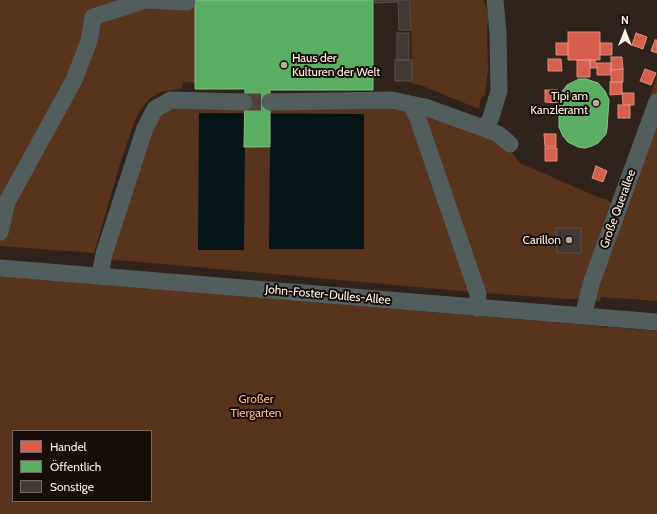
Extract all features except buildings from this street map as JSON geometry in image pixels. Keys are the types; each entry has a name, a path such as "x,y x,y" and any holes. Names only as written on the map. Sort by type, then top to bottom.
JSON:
{"street":[{"path":"0,232 7,202 74,80 89,41 93,17 146,0 188,2"},
{"path":"486,129 499,91 500,67 495,0"},
{"path":"100,276 104,254 145,128 155,109 171,100 244,102"},
{"path":"270,102 392,100 425,107 486,129 498,134 510,144"},
{"name":"Große Querallee","path":"583,316 592,281 657,102"},
{"path":"410,104 417,116 478,294 477,308"},
{"name":"John-Foster-Dulles-Allee","path":"0,268 657,322"}],"green space":[{"path":"0,0 195,0 195,83 183,82 182,88 161,92 150,98 140,111 135,120 121,161 94,253 0,246"},
{"path":"411,0 483,0 489,17 487,27 488,71 485,95 481,98 479,109 420,85 412,84"},
{"path":"657,77 657,301 601,297 600,301 483,293 107,259 148,124 171,100 391,100 498,134 520,163 611,202"},
{"name":"Großer Tiergarten","path":"0,276 657,331 657,514 0,514"}],"shaded area":[{"path":"199,113 364,114 364,249 269,249 270,148 245,147 244,250 198,250"}],"tunnel":[{"path":"244,102 270,102"}],"place":[{"name":"Haus der Kulturen der Welt","path":"284,65"},
{"name":"Tipi am Kanzleramt","path":"596,103"},
{"name":"Carillon","path":"569,240"}]}
